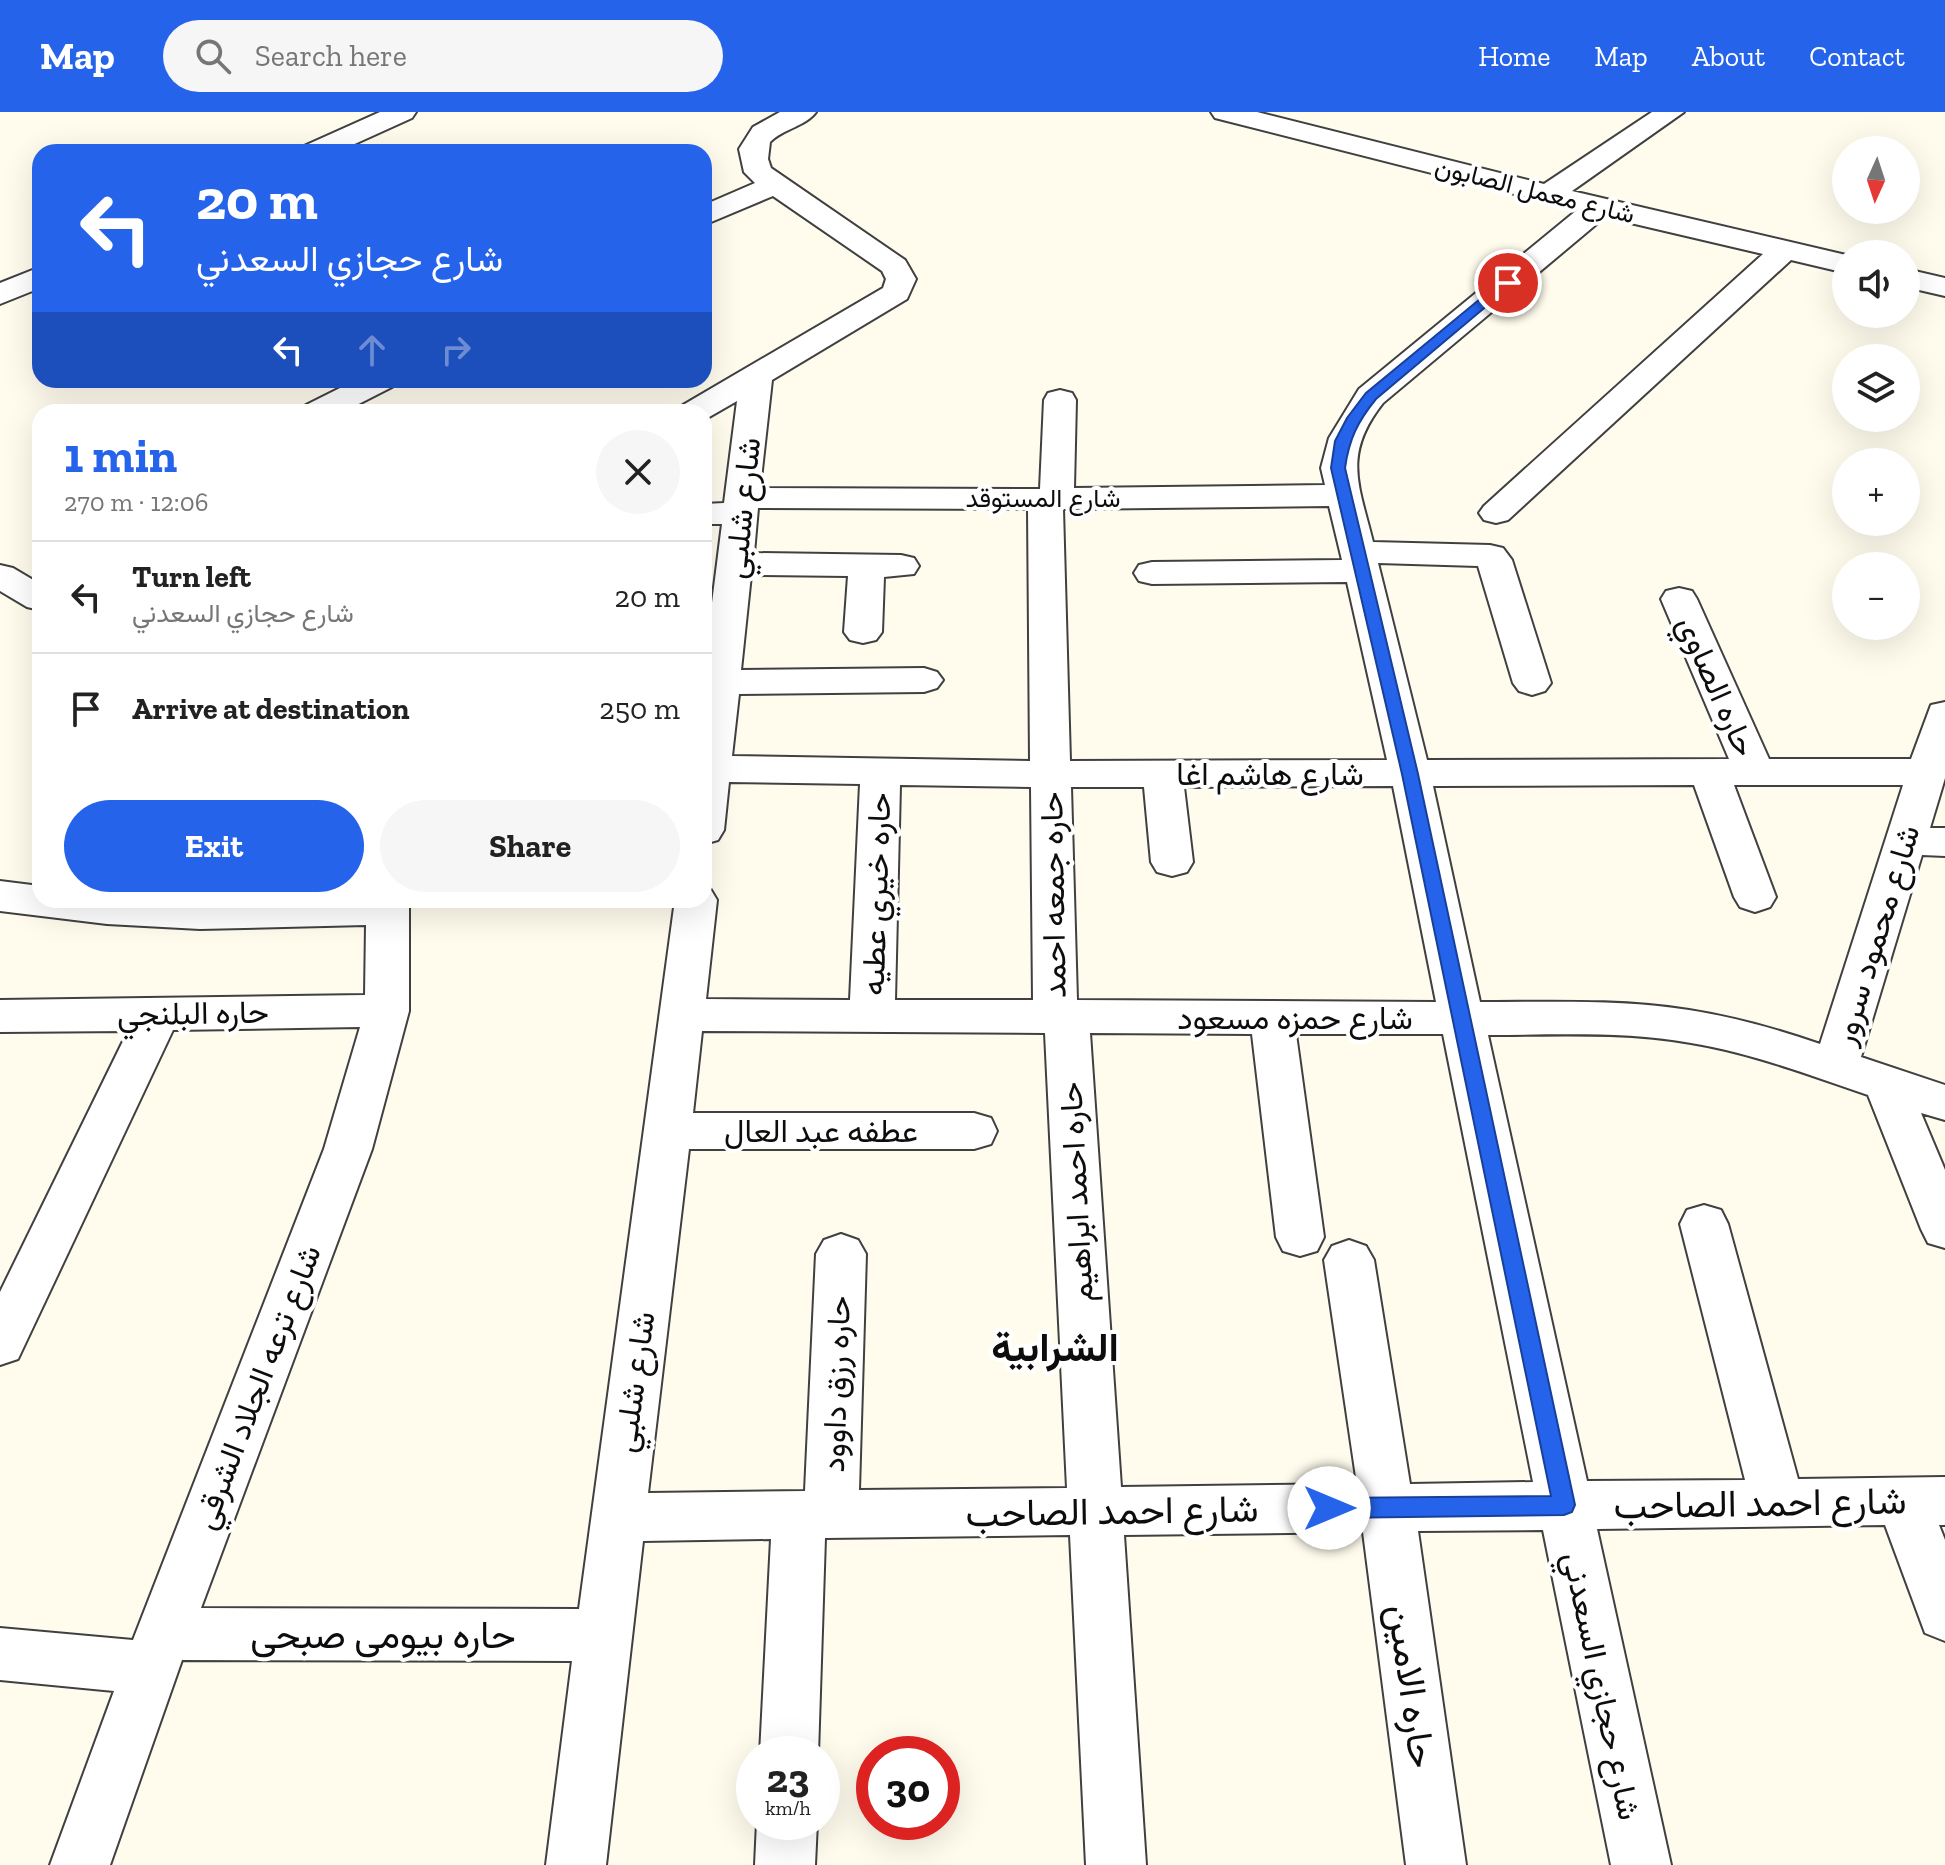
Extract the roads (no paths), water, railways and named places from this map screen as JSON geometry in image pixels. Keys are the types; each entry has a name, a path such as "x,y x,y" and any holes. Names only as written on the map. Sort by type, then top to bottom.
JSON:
{"street":[{"path":"332,144 402,112"},
{"path":"709,404 878,306 896,293 901,279 894,266 758,172 751,158 754,143 767,129 802,112"},
{"name":"شارع معمل الصابون","path":"1225,112 1599,207 1832,261"},
{"path":"1549,194 1670,112"},
{"path":"712,212 774,185"},
{"name":"شارع حجازي السعدني","path":"1599,207 1371,396 1353,418 1342,441 1338,468 1410,774 1641,1865"},
{"path":"1152,573 1359,562 1490,535 1785,250"},
{"path":"0,295 32,280"},
{"path":"1920,281 1945,287"},
{"name":"شارع شلبي","path":"712,725 724,579 743,505 756,377"},
{"path":"334,404 365,388"},
{"name":"حاره جمعه احمد","path":"1060,400 1051,499 1052,774 1061,1017"},
{"name":"شارع المستوقد","path":"712,512 743,505 1343,495"},
{"path":"1490,535 1494,560 1532,683"},
{"path":"724,579 884,566 863,632"},
{"path":"0,576 32,594"},
{"name":"حاره الصاوي","path":"1679,599 1755,773"},
{"path":"716,676 924,680"},
{"name":"شارع محمود سرور","path":"1836,1066 1925,841 1925,772 1945,714"},
{"name":"شارع هاشم اغا","path":"712,774 880,771 1052,774 1925,772"},
{"name":"حاره خيري عطيه","path":"872,1016 880,771"},
{"path":"1163,773 1172,862"},
{"path":"1709,773 1755,897"},
{"path":"0,896 32,900"},
{"path":"99,908 200,914 325,908"},
{"name":"شارع ترعه الجلاد الشرقي","path":"80,1865 157,1651 348,1149 387,1011 388,908"},
{"name":"شارع شلبي","path":"576,1865 616,1517 695,908"},
{"name":"حاره البلنجي","path":"0,1016 387,1011"},
{"path":"0,1344 159,1013"},
{"name":"شارع حمزه مسعود","path":"682,1015 1617,1019 1689,1026 1761,1041 1945,1103"},
{"name":"حاره احمد ابراهيم","path":"1061,1017 1116,1865"},
{"path":"1272,1018 1300,1237"},
{"path":"1886,1083 1945,1229"},
{"name":"عطفه عبد العال","path":"668,1131 974,1131"},
{"path":"1704,1224 1778,1503"},
{"name":"حاره رزق داوود","path":"791,1736 841,1254"},
{"name":"حاره الامين","path":"1349,1260 1387,1507 1436,1865"},
{"path":"1924,1502 1945,1615"},
{"name":"شارع احمد الصاحب","path":"616,1517 1924,1502"},
{"name":"حاره بيومى صبحى","path":"0,1654 602,1635"},
{"path":"785,1865 786,1840"}],"district":[{"name":"الشرابية","path":"1055,1347"}]}
